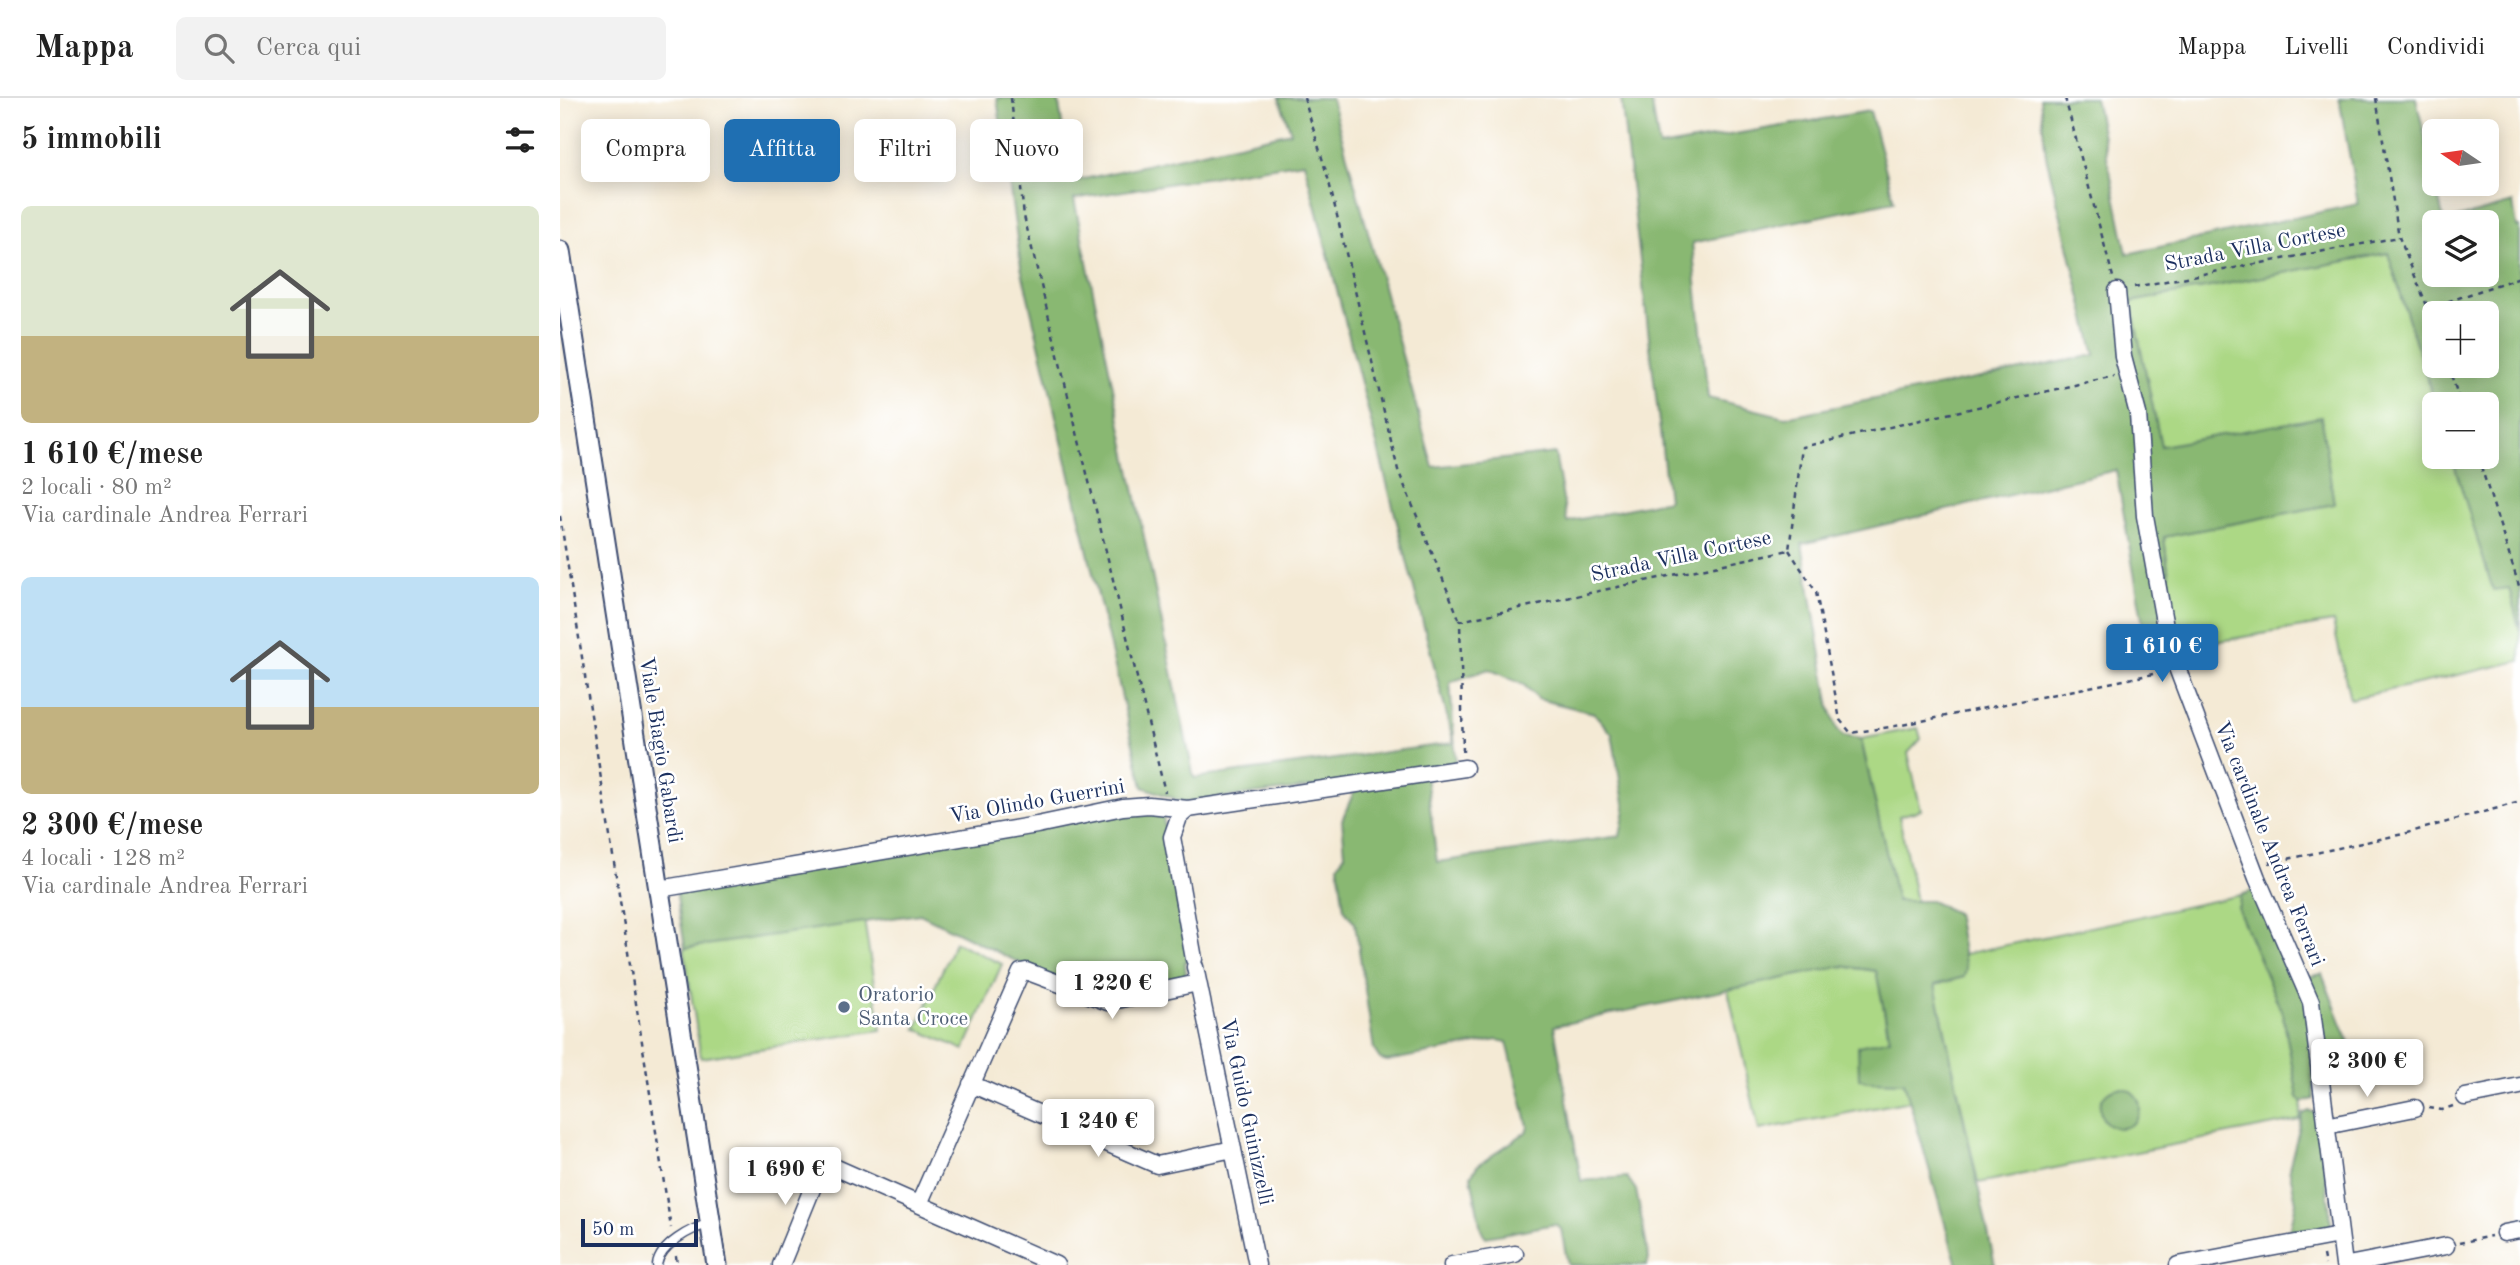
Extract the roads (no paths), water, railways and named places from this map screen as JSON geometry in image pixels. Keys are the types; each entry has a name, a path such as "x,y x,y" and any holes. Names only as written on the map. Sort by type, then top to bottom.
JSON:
{"street":[{"name":"Viale Biagio Gabardi","path":"560,251 716,1262"},
{"name":"Via cardinale Andrea Ferrari","path":"2117,291 2121,346 2138,414 2145,516 2168,644 2258,878 2311,1002 2339,1236 2346,1265 2446,1246"},
{"name":"Via Olindo Guerrini","path":"659,889 1037,825 1123,807 1149,805 1188,809 1465,768"},
{"name":"Via Guido Guinizzelli","path":"1188,809 1179,817 1172,837 1196,970 1257,1265"},
{"path":"919,1204 1021,972 1028,972 1108,1002 1196,970"},
{"path":"971,1084 1157,1165 1233,1149"},
{"path":"2465,1097 2520,1086"},
{"path":"2326,1126 2415,1108"},
{"path":"781,1265 823,1162 1056,1265"},
{"path":"2178,1265 2339,1236"},
{"path":"1452,1265 1515,1254"}],"lane":[{"path":"657,1265 661,1252 697,1228 709,1224"}],"place":[{"name":"Oratorio Santa Croce","path":"844,1007"}]}
